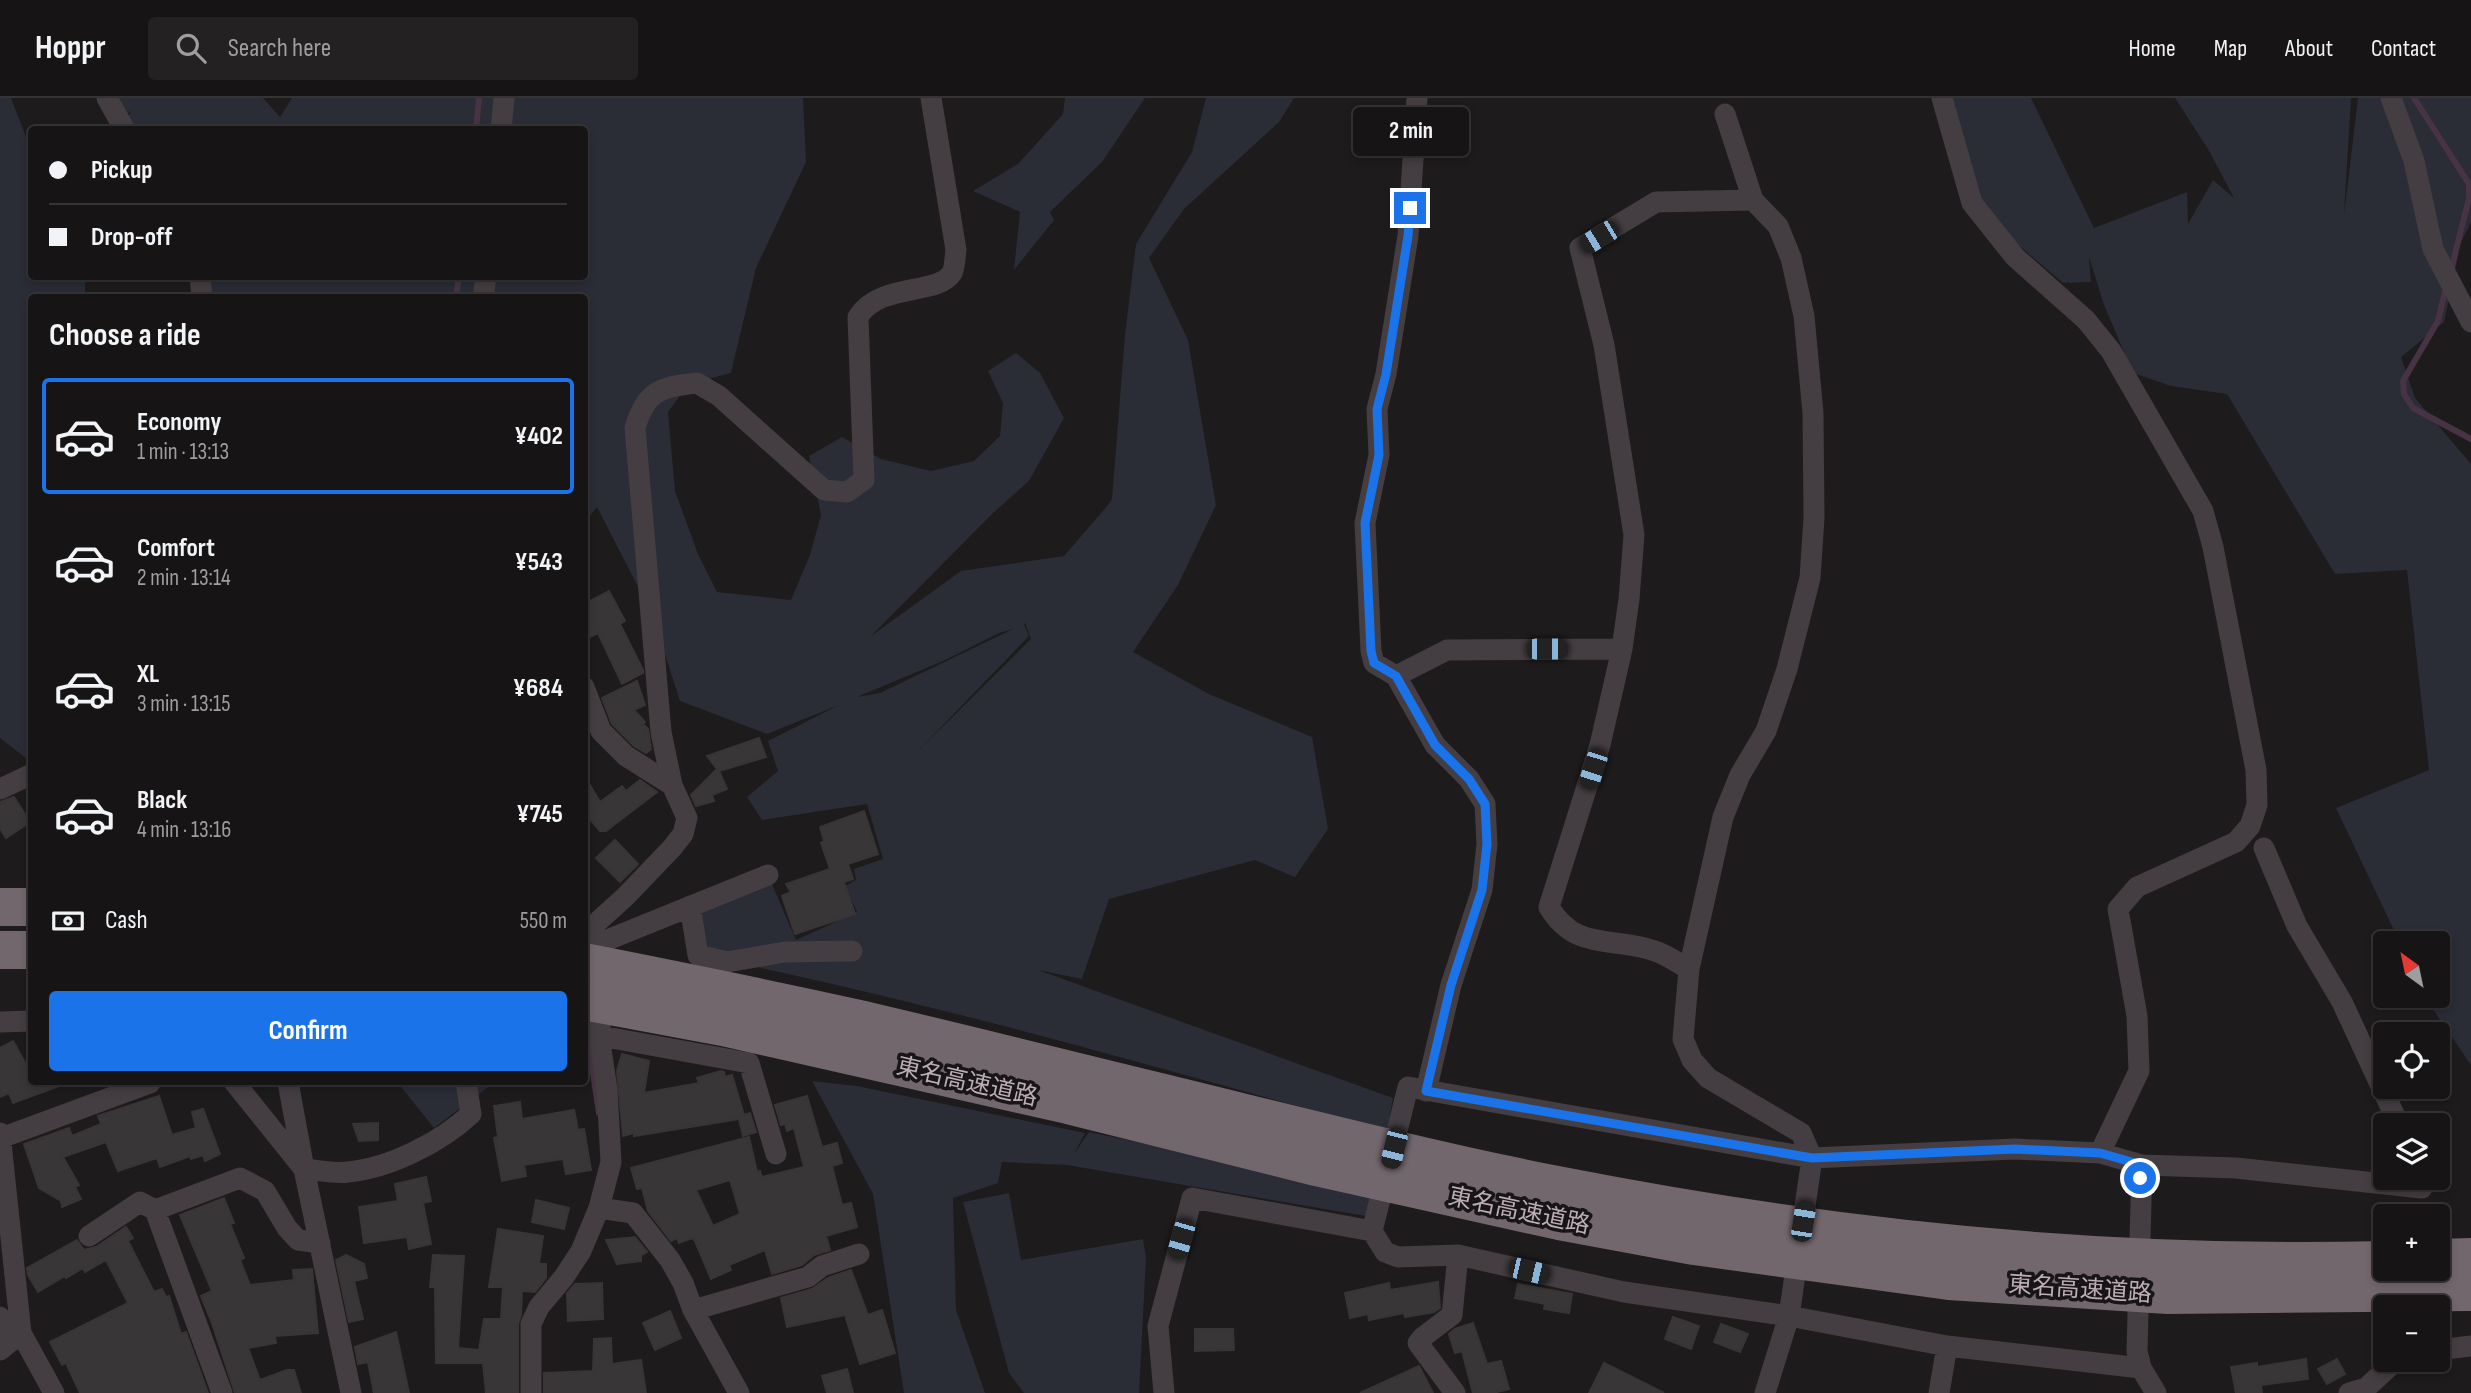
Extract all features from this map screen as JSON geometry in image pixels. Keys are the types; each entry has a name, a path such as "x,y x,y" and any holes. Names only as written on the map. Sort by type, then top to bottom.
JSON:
{"highway":[{"path":"0,908 28,907"},
{"path":"0,950 28,950"},
{"name":"東名高速道路","path":"588,963 856,1019 1559,1186 1693,1210 1830,1230 1980,1247 2183,1258 2373,1260"},
{"name":"東名高速道路","path":"588,1002 723,1027 1068,1105 1316,1167 1559,1221 1694,1246 1949,1280 2168,1295 2471,1292"},
{"path":"2450,1258 2471,1257"}],"street":[{"path":"107,98 123,126"},
{"path":"500,126 504,98"},
{"path":"588,930 625,897 683,834 687,818 672,785 656,696 635,428 640,409 658,390 697,383 719,396 824,490 847,492 864,480 858,317 866,305 903,290 937,285 952,272 956,250 932,98"},
{"path":"1417,98 1408,236 1386,374 1377,409 1379,455 1365,523 1371,651 1374,663 1396,676 1435,745 1469,779 1485,804 1487,844 1482,890 1451,985 1426,1091"},
{"path":"1942,98 1972,203 2015,257 2086,320 2111,351 2203,512 2213,547 2256,770 2257,805 2250,826 2236,842 2137,887 2118,909 2137,1016 2139,1071 2100,1153"},
{"path":"2391,98 2414,161 2433,249 2471,322"},
{"path":"1725,114 1753,200 1778,226 1791,258 1804,316 1813,413 1814,518 1810,578 1787,668 1766,731 1740,775 1723,817 1689,969 1683,1039 1692,1060 1708,1077 1801,1133 1811,1164 1791,1306 1765,1393"},
{"path":"1689,969 1656,951 1577,936 1559,923 1549,907 1600,745 1622,649 1634,535 1604,345 1580,248 1656,202 1753,200"},
{"path":"1396,676 1447,650 1622,649"},
{"path":"588,697 601,731 626,756 672,785"},
{"path":"0,789 28,776"},
{"path":"2264,848 2297,926 2342,1002 2393,1113"},
{"path":"588,946 768,875"},
{"path":"690,905 698,955 727,962 785,952 852,951"},
{"path":"531,1393 531,1324 539,1307 581,1251 599,1208 611,1163 607,1089 592,1035 601,1019 588,960"},
{"path":"0,1022 28,1021"},
{"path":"592,1035 749,1063 776,1154"},
{"path":"10,1341 1,1135 144,1085"},
{"path":"236,1085 304,1169 348,1172 404,1158 456,1128 471,1114 466,1085"},
{"path":"289,1085 351,1393"},
{"path":"2139,1360 1947,1346 1791,1306 1624,1292 1458,1255 1398,1257 1385,1252 1374,1224 1408,1087 1811,1164 2015,1149 2100,1153 2141,1172 2236,1168 2373,1183"},
{"path":"2141,1172 2139,1360 2156,1393"},
{"path":"155,1210 240,1178 265,1191 298,1241 320,1243"},
{"path":"1164,1393 1158,1326 1192,1198 1374,1224"},
{"path":"89,1236 139,1202 155,1210 222,1393"},
{"path":"599,1208 633,1213 670,1260 733,1391"},
{"path":"693,1310 808,1277 822,1266 859,1254"},
{"path":"1455,1393 1418,1343 1423,1336 1452,1315 1458,1255"},
{"path":"0,1317 10,1341 54,1393"},
{"path":"1938,1393 1947,1346"},
{"path":"2450,1349 2471,1346"},
{"path":"2362,1391 2383,1372"}],"shaded area":[{"path":"0,98 11,98 28,142 28,280 85,280 85,294 28,294 28,760 0,738"},
{"path":"109,98 263,98 280,117 292,98 803,98 806,162 756,268 731,373 689,384 668,412 675,491 698,554 717,592 791,600 810,555 821,515 809,456 842,437 881,459 931,471 974,461 1000,436 1003,403 988,371 1016,353 1040,373 1064,418 1029,481 993,513 871,636 961,571 1064,556 1108,505 1112,499 1125,335 1136,244 1192,152 1206,98 1294,98 1279,122 1184,209 1149,258 1188,340 1216,505 1178,585 1133,652 1209,694 1312,737 1328,829 1295,877 1255,860 1109,899 1082,979 1038,970 1393,1098 1387,1131 958,1014 698,955 697,903 768,875 796,940 857,912 845,886 856,880 854,869 883,859 867,804 762,820 747,797 778,771 768,741 839,705 767,734 680,701 652,614 597,507 588,518 588,294 202,294 200,280 588,280 588,126 126,126 131,110 121,123","holes":["1025,623 1031,639 920,749 1029,636","1013,629 880,693 857,697"]},
{"path":"1065,98 1145,98 1102,162 1050,212 1054,220 1014,270 1020,212 973,191 1018,164 1063,114"},
{"path":"1935,98 2031,98 2094,228 2187,192 2188,224 2213,180 2234,198 2208,149 2175,98 2351,98 2344,215 2358,98 2471,98 2471,222 2461,242 2444,322 2401,357 2415,398 2471,464 2471,1065 2450,1034 2450,1022 2442,1022 2432,1008 2450,1008 2450,931 2394,931 2336,808 2429,770 2407,570 2335,574 2227,394 2171,386 2133,373 2104,305 2089,257 2091,282 2063,283 2002,231 1971,183"},
{"path":"812,1081 857,1086 1085,1133 1074,1154 1089,1132 1375,1191 1366,1216 1067,1165 1002,1162 998,1183 953,1198 956,1310 985,1393 904,1393 873,1194"},
{"path":"399,1085 491,1085 434,1128"},
{"path":"1009,1193 1021,1260 1143,1239 1146,1258 1139,1393 1024,1393 1009,1373 963,1202"}],"building":[{"path":"609,591 625,621 620,624 643,673 622,684 598,633 588,638 588,602"},
{"path":"637,681 645,705 634,710 648,729 651,749 646,753 634,746 612,724 602,698"},
{"path":"759,738 766,757 719,771 727,789 712,795 714,801 696,806 691,795 717,769 707,756"},
{"path":"640,780 657,792 606,831 600,831 588,817 588,782 600,802 622,786 626,791"},
{"path":"14,797 28,819 28,823 6,838 0,828 0,802"},
{"path":"864,811 878,854 848,864 853,879 844,882 855,914 795,934 782,896 791,892 786,884 830,869 821,843 824,841 820,827"},
{"path":"615,840 638,864 620,882 596,858"},
{"path":"13,1041 28,1068 28,1085 62,1085 13,1103 9,1093 0,1097 0,1048"},
{"path":"622,1054 649,1061 644,1093 699,1083 697,1078 721,1071 725,1077 732,1075 744,1115 750,1113 756,1132 743,1136 739,1119 623,1136 617,1071"},
{"path":"159,1096 172,1135 196,1128 192,1112 203,1109 220,1154 205,1161 203,1155 191,1159 190,1156 160,1167 157,1158 118,1171 106,1142 63,1157 79,1185 75,1187 81,1199 62,1207 61,1201 39,1188 24,1144 69,1128 72,1136 101,1124 98,1116"},
{"path":"807,1096 822,1147 837,1143 842,1163 832,1166 842,1205 851,1203 857,1227 826,1236 830,1250 814,1255 802,1265 772,1274 765,1250 729,1265 731,1270 711,1279 695,1241 692,1238 679,1243 677,1238 671,1241 648,1211 642,1188 637,1189 631,1168 749,1137 757,1172 760,1171 762,1177 804,1167 794,1128 787,1131 785,1124 781,1125 775,1105","holes":["730,1180 740,1214 713,1226 696,1190"]},
{"path":"520,1102 522,1119 574,1110 578,1130 584,1129 591,1170 566,1174 563,1159 524,1165 526,1176 502,1181 494,1138 498,1137 494,1106"},
{"path":"378,1123 378,1140 359,1141 353,1124"},
{"path":"426,1177 431,1201 423,1203 431,1244 409,1249 407,1237 364,1243 359,1207 398,1201 395,1184"},
{"path":"224,1198 234,1223 230,1224 244,1258 240,1260 250,1285 294,1280 293,1270 312,1269 318,1333 275,1336 276,1343 248,1348 260,1380 294,1370 301,1393 235,1393 201,1296 212,1291 180,1215"},
{"path":"536,1200 569,1208 564,1229 532,1222"},
{"path":"126,1227 133,1238 128,1241 154,1292 162,1289 166,1297 169,1296 181,1334 186,1332 208,1393 80,1393 66,1363 62,1365 50,1342 128,1303 106,1260 85,1272 83,1268 66,1278 65,1276 38,1292 27,1268 77,1240 84,1250 96,1247"},
{"path":"498,1229 543,1236 539,1264 546,1264 546,1278 535,1292 522,1291 518,1324 518,1393 486,1393 483,1363 436,1363 435,1287 430,1287 433,1255 464,1256 458,1348 479,1350 484,1319 501,1319 503,1287 489,1287"},
{"path":"635,1237 647,1252 641,1255 641,1261 617,1264 606,1240"},
{"path":"346,1255 364,1264 367,1278 354,1281 363,1319 349,1322 336,1260"},
{"path":"851,1270 868,1315 882,1310 895,1353 860,1364 845,1315 787,1327 781,1298 812,1289 828,1278"},
{"path":"1438,1282 1440,1308 1434,1312 1405,1317 1404,1313 1369,1320 1368,1314 1350,1318 1345,1293 1389,1283 1390,1290"},
{"path":"602,1283 603,1319 568,1321 567,1293 575,1284"},
{"path":"1518,1284 1572,1294 1569,1313 1544,1309 1545,1304 1515,1298"},
{"path":"670,1311 681,1338 655,1350 643,1323"},
{"path":"1673,1317 1699,1326 1691,1349 1665,1339"},
{"path":"1473,1323 1487,1364 1501,1361 1509,1389 1493,1393 1473,1393 1462,1351 1455,1353 1449,1334"},
{"path":"1721,1324 1748,1334 1740,1352 1714,1342"},
{"path":"1195,1329 1233,1329 1234,1350 1195,1351"},
{"path":"396,1332 409,1393 374,1393 368,1362 358,1364 355,1347"},
{"path":"611,1338 612,1364 641,1360 646,1393 544,1393 544,1373 593,1371 594,1339"},
{"path":"2306,1359 2308,1379 2261,1385 2262,1393 2236,1393 2231,1367 2257,1363 2257,1367"},
{"path":"2337,1359 2345,1374 2327,1384 2318,1369"},
{"path":"1604,1363 1664,1393 1589,1393"},
{"path":"1419,1366 1433,1393 1360,1393"},
{"path":"847,1369 853,1393 827,1393 822,1376"}],"waterway":[{"path":"476,126 479,98"},
{"path":"2414,98 2469,184 2469,198 2451,270"},
{"path":"457,294 458,280"},
{"path":"2446,287 2438,321 2403,381 2404,394 2413,408 2471,439"},
{"path":"589,1046 599,1113"}],"route":[{"path":"1410,208 1386,374 1377,409 1379,455 1365,523 1371,651 1374,663 1396,676 1435,745 1469,779 1485,804 1487,844 1482,890 1451,985 1426,1091 1812,1158 2015,1149 2100,1153 2142,1165 2140,1178"}]}
